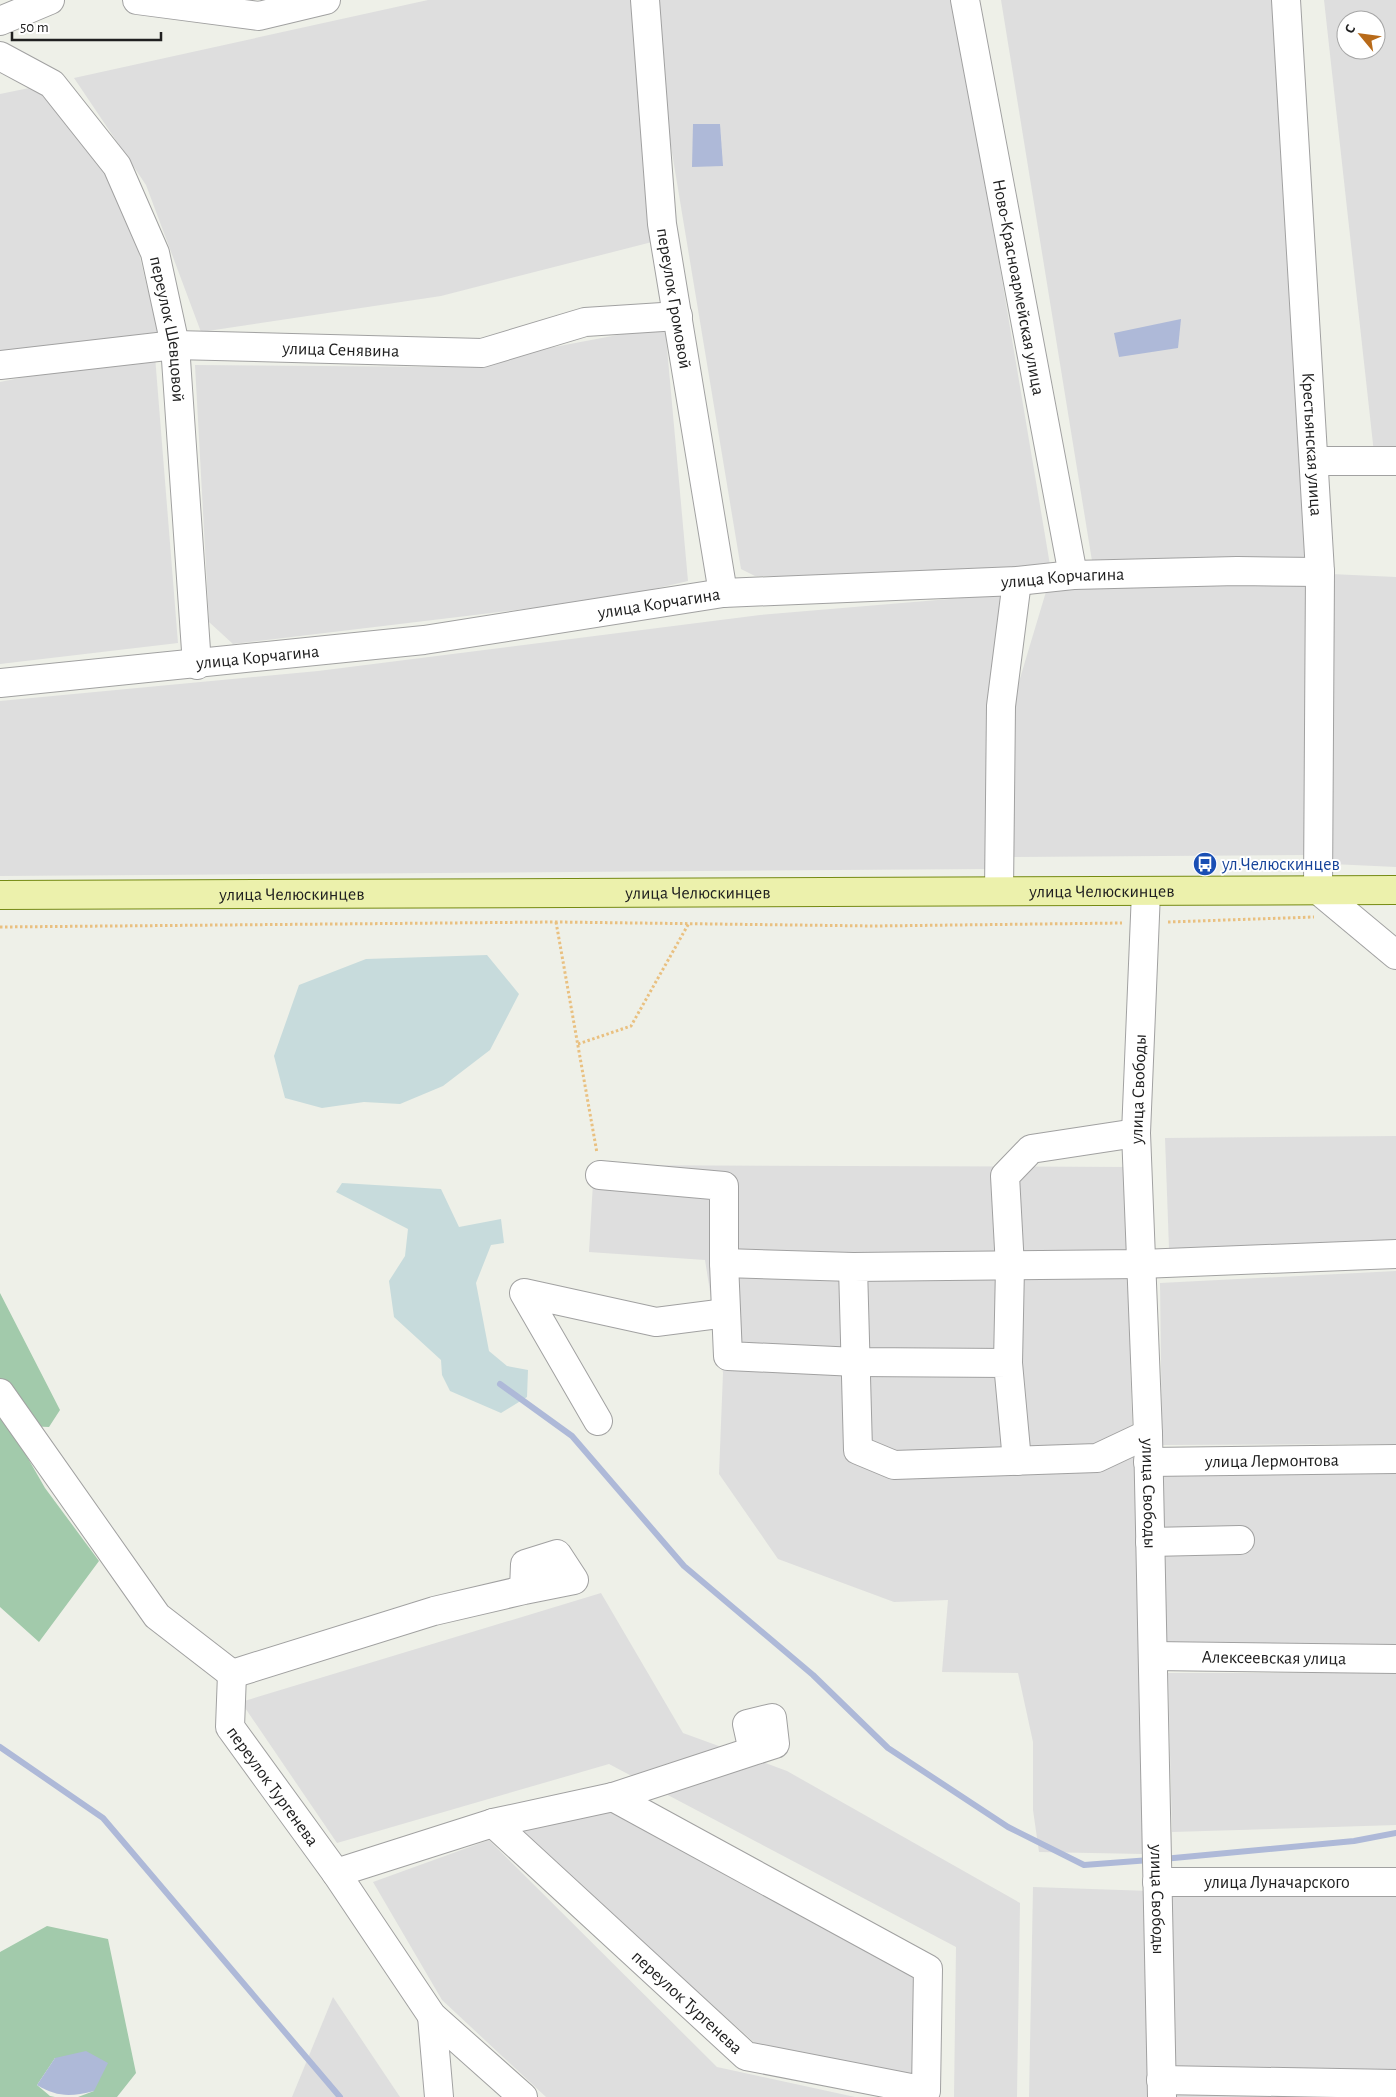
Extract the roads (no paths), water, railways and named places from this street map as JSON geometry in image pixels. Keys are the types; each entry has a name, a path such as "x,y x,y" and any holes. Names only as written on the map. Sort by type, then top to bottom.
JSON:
{"main road":[{"name":"улица Челюскинцев","path":"0,895 1396,890"}],"street":[{"path":"0,22 49,0"},
{"path":"137,0 259,16 326,0"},
{"name":"переулок Громовой","path":"645,0 662,224 723,593"},
{"name":"Ново-Красноармейская улица","path":"965,0 1073,575"},
{"name":"Крестьянская улица","path":"1286,0 1320,572 1318,890"},
{"name":"переулок Шевцовой","path":"0,56 52,84 117,166 155,253 175,345 197,665"},
{"name":"улица Сенявина","path":"0,365 175,345 482,353 585,322 678,316"},
{"path":"1314,461 1396,461"},
{"name":"улица Корчагина","path":"0,683 197,665 424,640 723,593 1017,581 1073,575 1237,571 1320,572"},
{"path":"999,891 1001,706 1017,581"},
{"path":"1318,890 1396,955"},
{"name":"улица Свободы","path":"1146,892 1136,1133 1148,1434 1161,2088"},
{"path":"1018,1461 1008,1363 1010,1267 1005,1176 1031,1149 1136,1133"},
{"path":"600,1175 724,1186 724,1263 728,1356 856,1362 1008,1363"},
{"path":"724,1263 853,1267 1010,1267 1396,1254"},
{"path":"853,1267 858,1450 894,1465 1097,1458 1148,1434"},
{"path":"598,1421 524,1294 656,1322 726,1313"},
{"path":"0,1393 157,1616 232,1674 434,1611 524,1590"},
{"name":"улица Лермонтова","path":"1148,1462 1396,1459"},
{"path":"1150,1542 1240,1540"},
{"name":"Алексеевская улица","path":"1153,1656 1396,1659"},
{"name":"переулок Тургенева","path":"232,1674 230,1728 336,1873 432,2016 524,2097"},
{"path":"336,1873 493,1823 612,1797 752,1751"},
{"name":"переулок Тургенева","path":"493,1823 746,2056 926,2094 928,1969 612,1797"},
{"name":"улица Луначарского","path":"1157,1882 1396,1882"},
{"path":"432,2016 440,2097"},
{"path":"1161,2088 1396,2084"}],"water":[{"path":"693,124 720,124 723,166 692,167"},
{"path":"1181,319 1178,348 1119,357 1114,333"},
{"path":"86,2051 108,2063 94,2091 64,2095 51,2092 37,2085 55,2058"}],"waterway":[{"path":"500,1384 572,1436 684,1566 813,1675 888,1748 1008,1827 1084,1865 1150,1860"},
{"path":"0,1747 103,1818 340,2097"},
{"path":"1163,1859 1354,1841 1396,1833"}],"place":[{"name":"ул.Челюскинцев","path":"1205,864"}]}
